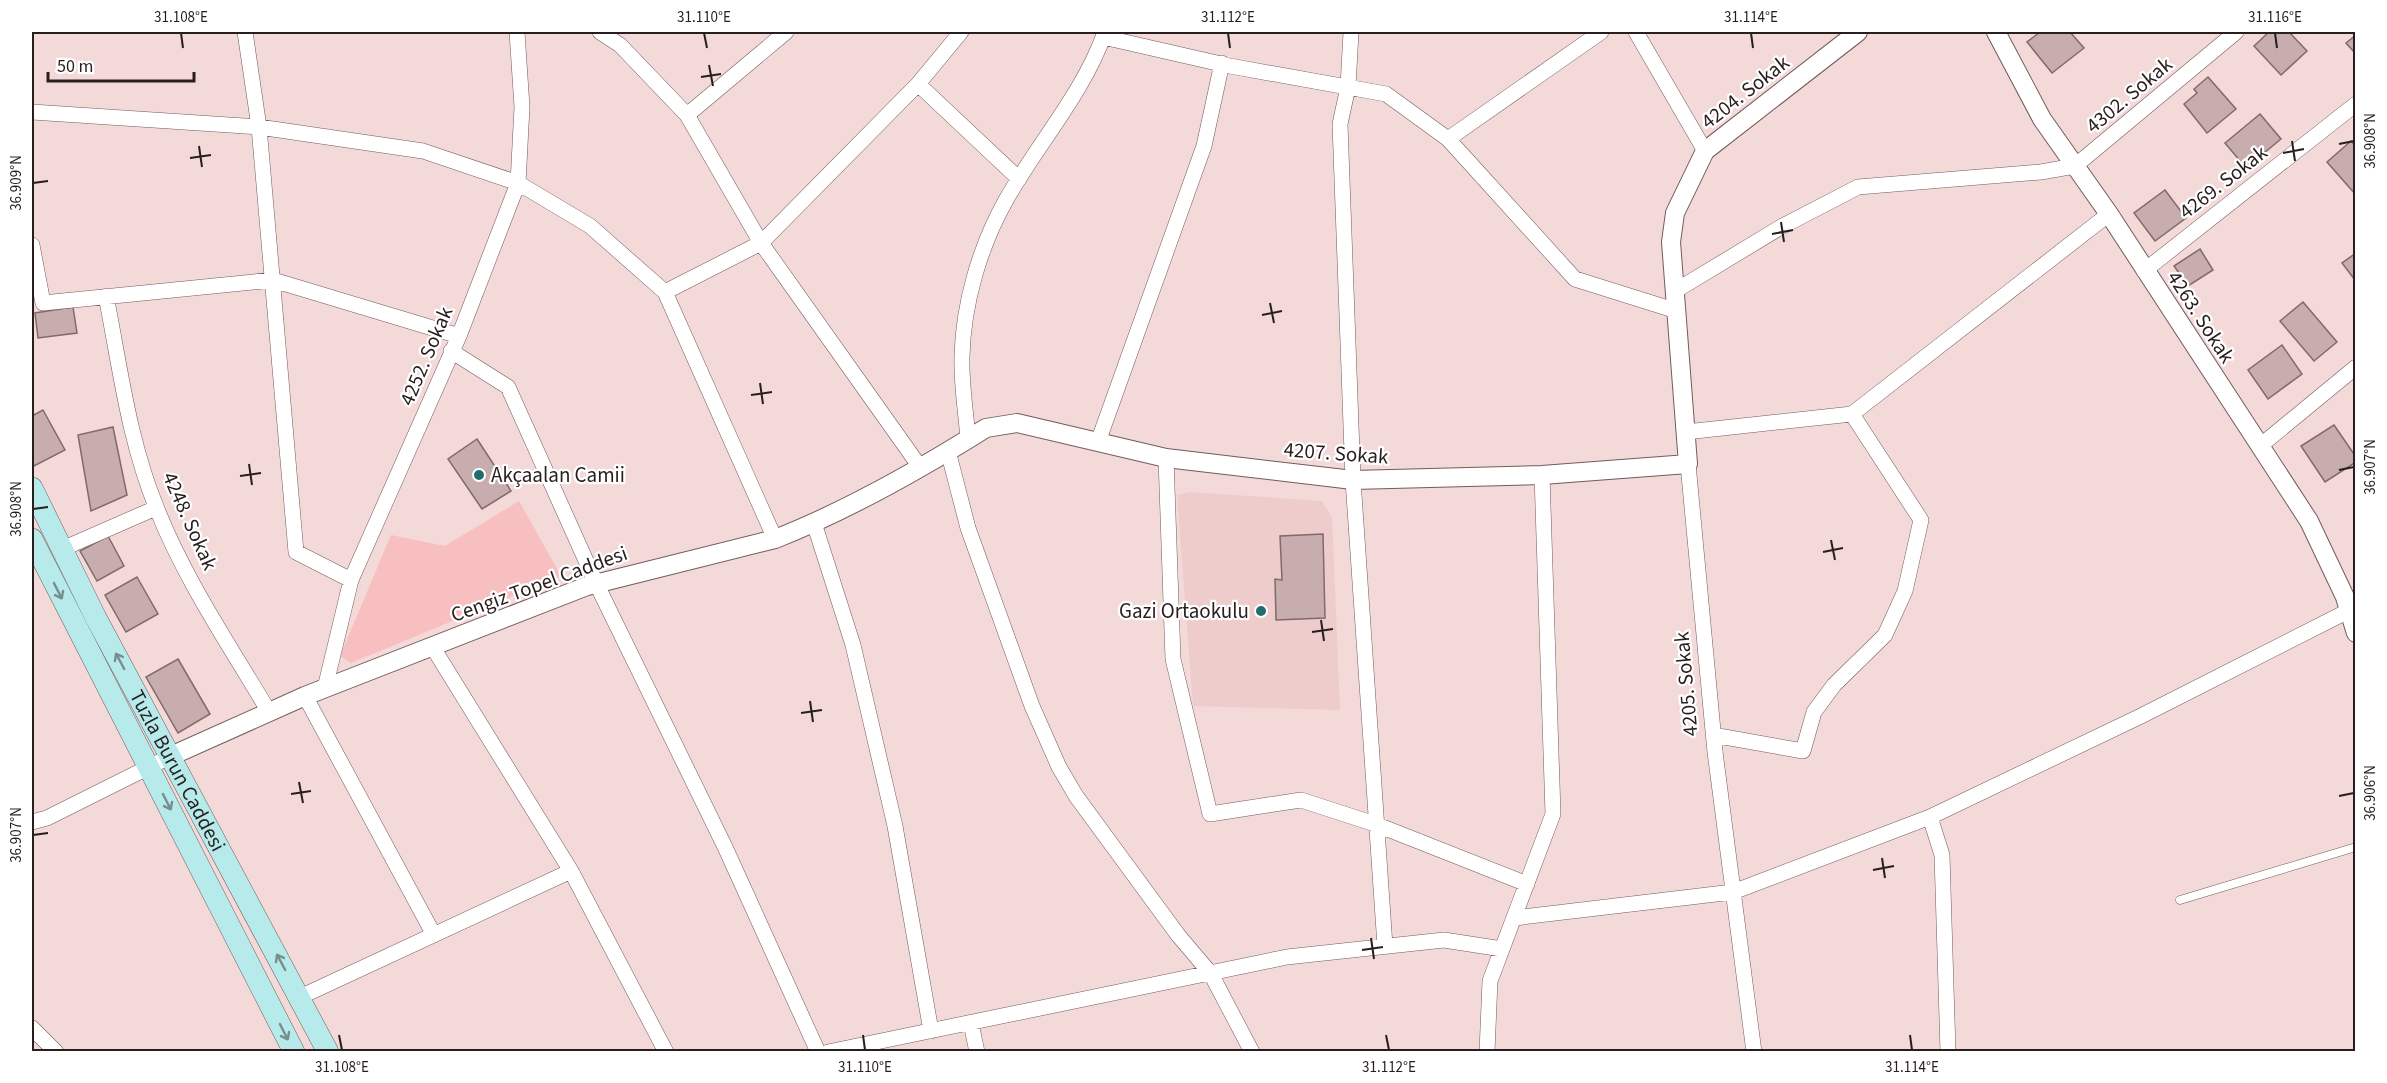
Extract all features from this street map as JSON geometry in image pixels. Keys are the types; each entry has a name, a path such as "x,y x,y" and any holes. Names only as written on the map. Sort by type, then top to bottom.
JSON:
{"main road":[{"name":"Tuzla Burun Caddesi","path":"32,488 328,1052"},
{"name":"Tuzla Burun Caddesi","path":"32,539 294,1052"}],"street":[{"path":"245,32 260,127 296,552 351,580"},
{"name":"4252. Sokak","path":"325,688 351,580 459,336 518,183 522,107 517,32"},
{"path":"600,32 620,45 687,115 761,243 920,467"},
{"path":"687,115 786,32"},
{"path":"665,292 761,243 918,84 961,32"},
{"path":"1352,32 1348,87 1340,124 1353,480 1385,946"},
{"path":"1448,139 1601,32"},
{"path":"1636,32 1706,151"},
{"name":"4204. Sokak","path":"1677,311 1671,242 1675,213 1706,151 1858,32"},
{"name":"4263. Sokak","path":"1996,32 2042,118 2109,214 2317,535 2352,608 2355,633"},
{"name":"4302. Sokak","path":"2075,166 2236,32"},
{"path":"968,439 962,357 966,318 975,276 990,232 1019,179 1071,102 1104,34 1222,63 1386,94 1448,139 1575,279 1677,311"},
{"path":"1098,442 1204,146 1222,63"},
{"path":"918,84 1019,179"},
{"name":"4269. Sokak","path":"2144,271 2355,104"},
{"path":"32,112 260,127 423,151 518,183 590,226 665,292 775,539"},
{"path":"1676,291 1780,227 1858,187 2041,172 2075,166"},
{"path":"1686,432 1852,414 2109,214"},
{"path":"32,245 43,303 273,280 459,336"},
{"name":"4248. Sokak","path":"106,296 125,396 156,508 205,604 269,712"},
{"name":"4205. Sokak","path":"1677,311 1688,464 1713,735 1754,1052"},
{"path":"452,351 508,387 596,583 724,847 818,1052"},
{"path":"2260,447 2355,367"},
{"path":"1713,735 1803,751 1815,712 1834,685 1885,635 1905,591 1921,520 1852,414"},
{"name":"4207. Sokak","path":"986,428 1017,423 1166,458 1353,480 1542,475 1688,464"},
{"name":"Cengiz Topel Caddesi","path":"171,756 305,696 596,583 775,539 814,523 920,467 986,428"},
{"path":"948,451 968,528 1032,706 1059,767 1089,814 1178,935 1211,974 1252,1052"},
{"path":"1166,458 1173,659 1210,814 1301,800 1375,824 1527,884"},
{"path":"1487,1052 1490,981 1553,814 1542,475"},
{"path":"62,549 156,508"},
{"path":"814,523 853,645 895,826 931,1031"},
{"path":"1514,918 1733,892 1930,817 2141,716 2352,608"},
{"path":"432,646 571,871 666,1052"},
{"path":"305,696 434,935"},
{"path":"32,822 47,818 171,756"},
{"path":"1930,817 1942,855 1948,1052"},
{"path":"300,996 571,871"},
{"path":"828,1052 1287,957 1444,940 1502,948"},
{"path":"971,1023 977,1052"},
{"path":"32,1028 56,1052"}],"lane":[{"path":"2180,900 2355,847"}],"shaded area":[{"name":"Gazi Ortaokulu","path":"1189,492 1322,501 1332,517 1340,710 1193,706 1177,495"},
{"path":"519,501 561,576 351,663 340,656 391,535 445,546"}],"building":[{"path":"2040,32 2070,32 2084,48 2052,73 2027,42"},
{"path":"2269,32 2289,32 2307,51 2281,75 2254,46"},
{"path":"2356,35 2356,54 2346,43"},
{"path":"2208,77 2236,109 2207,133 2184,104 2197,93 2194,89"},
{"path":"2260,114 2281,139 2246,168 2225,143"},
{"path":"2351,141 2356,147 2356,195 2327,162"},
{"path":"2165,190 2186,218 2155,241 2134,213"},
{"path":"2200,249 2213,270 2188,286 2174,266"},
{"path":"2356,253 2356,279 2355,280 2342,263"},
{"path":"2303,302 2337,342 2314,361 2280,321"},
{"path":"73,307 77,333 38,338 35,313"},
{"path":"2282,345 2302,374 2268,399 2248,370"},
{"path":"43,410 65,450 34,466 32,416"},
{"path":"2334,425 2356,457 2356,462 2325,482 2301,446"},
{"path":"113,427 127,495 91,511 78,435"},
{"name":"Akçaalan Camii","path":"477,439 511,491 482,509 448,459"},
{"path":"1323,534 1325,618 1276,620 1275,579 1282,580 1280,536"},
{"path":"108,536 124,566 97,581 80,551"},
{"path":"137,577 158,614 126,632 105,595"},
{"path":"178,659 210,714 178,733 146,677"}],"place":[{"name":"Akçaalan Camii","path":"479,475"},
{"name":"Gazi Ortaokulu","path":"1261,611"}]}
